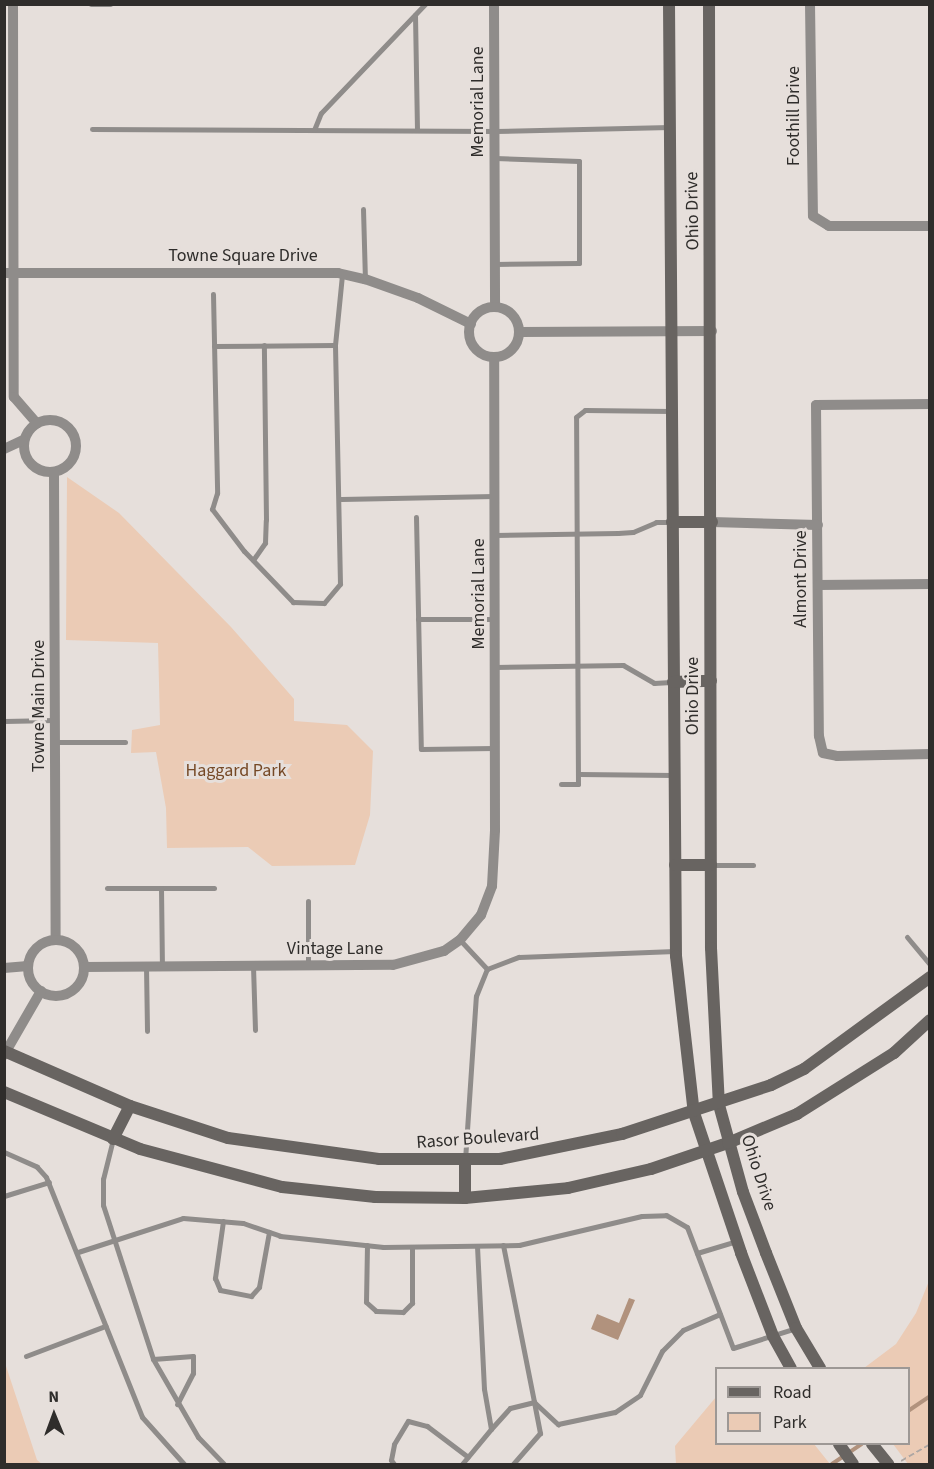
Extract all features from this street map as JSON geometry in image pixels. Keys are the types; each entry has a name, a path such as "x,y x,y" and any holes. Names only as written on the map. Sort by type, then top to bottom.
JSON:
{"main road":[{"name":"Ohio Drive","path":"669,4 676,951 694,1113 736,1241 772,1336 790,1367"},
{"name":"Ohio Drive","path":"709,4 712,331 712,1009 719,1105 728,1143 796,1328 819,1367"},
{"path":"672,522 712,522"},
{"path":"673,682 711,681"},
{"path":"675,866 711,865"},
{"name":"Rasor Boulevard","path":"5,1052 130,1106 228,1138 285,1148 405,1161 465,1161 546,1152 719,1105 804,1070 930,978"},
{"path":"4,1092 113,1139 212,1170 282,1187 375,1197 465,1198 568,1188 651,1169 728,1143 796,1114 894,1053 930,1020"},
{"path":"113,1139 130,1106"},
{"path":"465,1161 465,1198"},
{"path":"840,1445 853,1464"},
{"path":"874,1445 888,1464"}],"street":[{"path":"13,4 9,115 9,397 36,423"},
{"name":"Memorial Lane","path":"494,4 495,307"},
{"name":"Foothill Drive","path":"810,4 812,210 821,223 843,227 930,226"},
{"name":"Towne Square Drive","path":"10,273 293,271 342,274 366,279 418,298 471,324"},
{"path":"495,307 511,314 520,332 512,348 494,357 474,345 471,324 476,315 495,307"},
{"path":"520,332 712,331"},
{"name":"Memorial Lane","path":"494,357 495,830"},
{"name":"Almont Drive","path":"930,404 816,405 819,736 823,753 837,756 930,754"},
{"path":"4,449 24,440 36,423 55,420 71,429 77,446 70,463 54,472 32,466 26,457 24,440"},
{"name":"Towne Main Drive","path":"54,472 56,940"},
{"path":"712,522 818,525"},
{"path":"818,585 930,584"},
{"name":"Vintage Lane","path":"84,967 393,965 429,957 460,940 488,902 495,830"},
{"path":"56,940 74,947 84,967 81,979 72,990 56,995 41,991 32,982 28,966 37,947 56,940"},
{"path":"4,968 28,966"},
{"path":"5,1052 41,991"}],"lane":[{"path":"91,4 110,4"},
{"path":"314,130 321,113 425,4"},
{"path":"415,15 417,130"},
{"path":"92,129 495,131 670,127"},
{"path":"494,264 579,263 579,160 495,158"},
{"path":"363,209 366,279"},
{"path":"213,294 217,493 212,508 253,560 293,602 324,603 340,584 341,499 335,345 342,274"},
{"path":"253,560 265,543 264,345"},
{"path":"214,346 335,345"},
{"path":"561,784 578,784 579,774 576,417 585,410 673,411"},
{"path":"341,499 494,496"},
{"path":"416,517 421,749 494,748"},
{"path":"495,535 633,532 645,524 672,522"},
{"path":"418,619 495,620"},
{"path":"495,667 623,665 654,682 673,682"},
{"path":"4,721 55,720"},
{"path":"54,742 125,742"},
{"path":"579,774 673,775"},
{"path":"711,865 753,865"},
{"path":"107,888 214,888"},
{"path":"161,888 162,966"},
{"path":"308,901 308,965"},
{"path":"907,937 930,963"},
{"path":"460,940 487,969"},
{"path":"465,1161 476,996 487,969 519,957 676,951"},
{"path":"253,965 255,1030"},
{"path":"146,966 147,1031"},
{"path":"113,1139 103,1179 103,1205 153,1359 198,1437 224,1464"},
{"path":"4,1152 37,1167 49,1182 142,1417 184,1464"},
{"path":"4,1196 49,1182"},
{"path":"78,1252 183,1218 223,1221 269,1232 367,1245 411,1247 503,1245 569,1235 654,1214 666,1215 687,1227 733,1348 796,1328"},
{"path":"223,1221 215,1278 220,1290 251,1296 260,1287 269,1232"},
{"path":"697,1253 736,1241"},
{"path":"367,1245 366,1302 376,1311 404,1312 412,1303 411,1247"},
{"path":"503,1245 540,1433 513,1464"},
{"path":"477,1246 484,1389 491,1429"},
{"path":"534,1402 558,1424 615,1412 640,1395 662,1351 679,1334 720,1314"},
{"path":"26,1356 105,1326"},
{"path":"153,1359 193,1356 194,1373 177,1404"},
{"path":"462,1464 510,1408 534,1402"},
{"path":"394,1464 391,1460 394,1444 408,1421 427,1426 468,1457"}],"path":[{"path":"896,1464 930,1444"}],"green space":[{"name":"Haggard Park","path":"67,477 119,513 231,627 294,699 294,721 347,725 373,751 370,815 355,865 272,866 248,847 167,848 166,808 156,752 131,753 132,730 160,725 158,643 66,640"},
{"path":"929,1281 929,1464 908,1464 894,1445 910,1445 910,1367 865,1367 896,1344 916,1313"},
{"path":"5,1363 37,1460 42,1464 5,1464"},
{"path":"715,1398 715,1445 815,1445 830,1464 676,1464 675,1446"}],"shaded area":[{"path":"629,1298 635,1300 618,1340 591,1329 597,1314 619,1323"}],"waterway":[{"path":"910,1410 930,1396"},
{"path":"832,1464 860,1445"}]}
